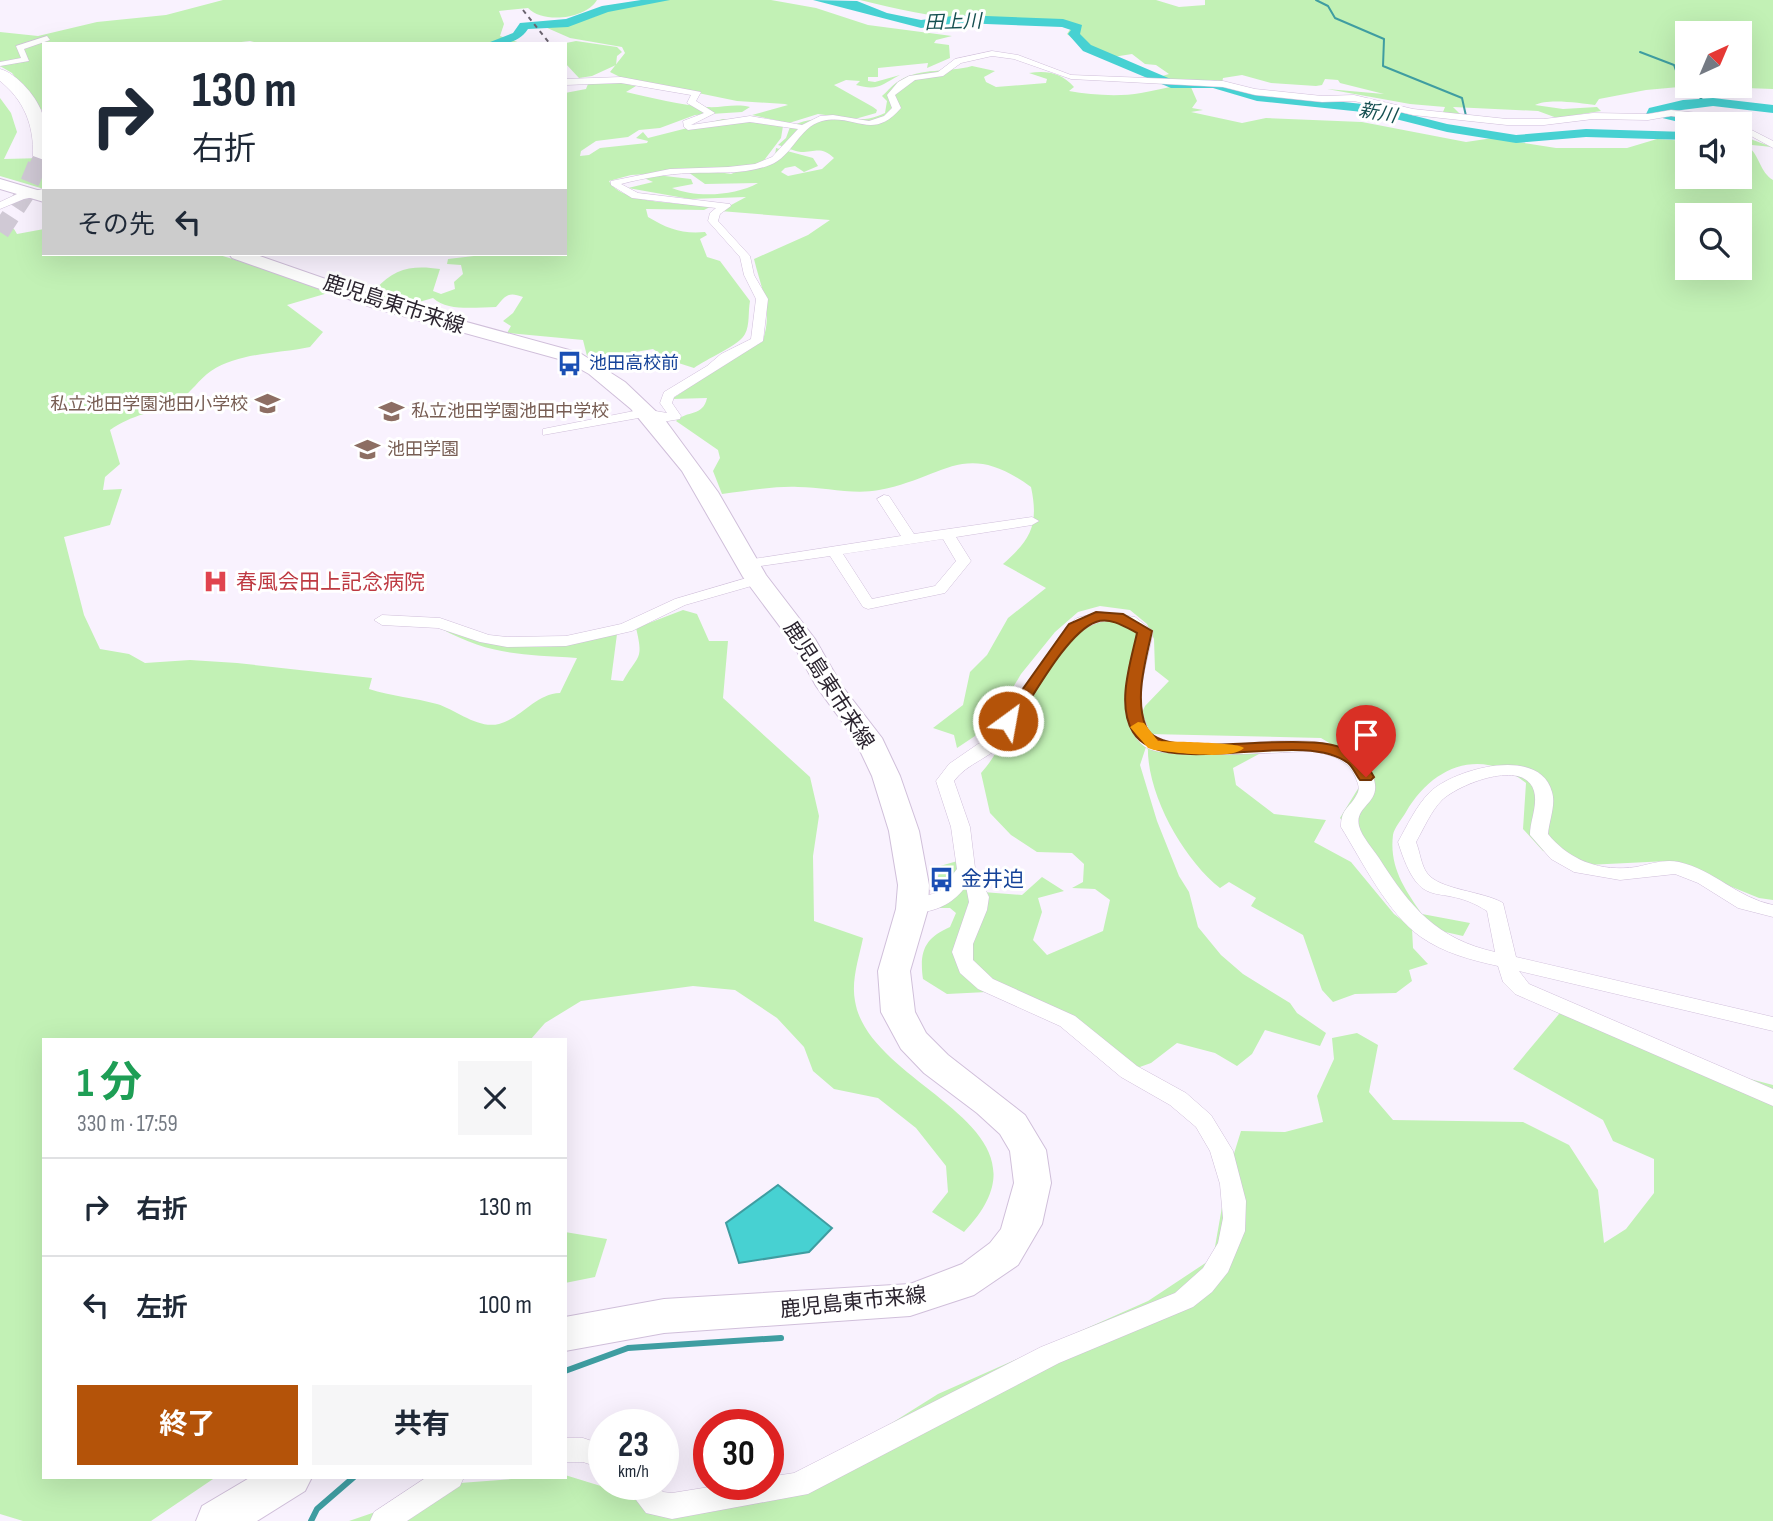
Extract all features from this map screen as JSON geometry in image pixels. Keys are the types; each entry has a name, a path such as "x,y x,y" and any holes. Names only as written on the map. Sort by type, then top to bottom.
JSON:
{"highway":[{"path":"0,73 19,90 37,116 41,130 41,156"}],"main road":[{"path":"0,184 41,194"},
{"name":"鹿児島東市来線","path":"244,256 312,277 380,304 573,357 612,378 644,413 705,489 752,572 812,653 831,689 869,740 907,846 912,906 892,970 892,986 898,1014 906,1030 936,1064 996,1106 1012,1122 1030,1161 1033,1187 1028,1213 1020,1232 1007,1251 967,1282 910,1300 664,1316 567,1334"},
{"path":"218,1521 287,1479"}],"street":[{"path":"0,64 26,59 19,48 47,38"},
{"path":"548,432 644,413 662,418 675,416 666,403 668,394 711,369 725,357 757,341 762,299 749,275 745,256 713,221 715,213 726,206 636,196 625,192 614,183 702,170 725,173 770,162 778,158 801,127 823,118 866,124 881,121 897,108 891,95 903,81 919,75 940,74 949,65 964,58 995,54 1028,60 1054,75 1071,78 1223,84 1255,92 1322,99 1354,98 1413,112 1488,120 1544,122 1593,116 1648,117 1675,113"},
{"path":"567,82 621,80 698,94 690,101 711,113 686,122 688,127 699,128 751,119 777,121 801,127"},
{"path":"1752,134 1773,145"},
{"path":"0,206 41,194"},
{"path":"884,499 910,540"},
{"path":"382,620 440,623 507,642 566,641 625,628 752,572 834,551 1032,521"},
{"path":"834,551 868,604 940,590 964,561 947,534"},
{"path":"652,1500 656,1504 672,1506 798,1485 1038,1360 1184,1300 1203,1288 1228,1248 1234,1230 1236,1191 1221,1151 1194,1111 1140,1079 1079,1028 1056,1014 985,984 965,966 964,942 979,902 975,880 966,869 959,820 946,792 945,781 949,773 988,748 998,737 1028,689 1074,627 1096,617 1118,617 1145,631 1134,693 1134,713 1144,737 1154,745 1193,749 1313,746 1346,755 1357,762 1368,786 1366,795 1350,815 1350,827 1387,886 1429,933 1470,953 1773,1024"},
{"path":"1773,911 1741,904 1696,874 1669,866 1631,873 1594,873 1579,869 1547,846 1539,835 1544,794 1538,781 1515,771 1495,770 1453,782 1435,797 1407,842 1420,877 1428,884 1475,896 1496,908 1510,977 1522,989 1773,1098"},
{"path":"912,906 932,904 952,894 966,869"},
{"path":"567,1450 588,1452"},
{"path":"384,1521 447,1479"}],"green space":[{"path":"223,0 597,0 584,12 564,17 544,16 528,8 499,11 504,24 500,36 517,42 42,42 42,110 12,73 0,66 0,32 38,36 97,22 166,15"},
{"path":"655,0 771,0 816,8 868,25 952,36 934,43 949,45 950,58 927,68 928,63 878,68 878,77 868,77 868,81 875,82 900,75 875,87 863,87 856,85 860,81 846,80 834,85 873,107 877,110 876,113 855,119 818,114 789,123 752,115 788,105 785,104 737,101 620,77 610,72 625,53 622,47 570,38 545,27 590,18 596,16 588,13 613,5"},
{"path":"860,0 1156,0 1179,7 1205,5 1205,0 1773,0 1773,89 1752,88 1752,21 1675,21 1675,87 1599,99 1595,105 1556,101 1535,105 1563,109 1597,107 1601,111 1557,118 1538,111 1453,107 1461,115 1443,112 1445,107 1410,104 1327,89 1384,94 1340,83 1338,80 1325,79 1322,85 1316,86 1271,83 1242,75 1223,78 1222,83 1161,81 1159,77 1169,74 1156,65 1145,64 1132,54 1113,57 1084,48 1067,34 1071,28 1059,23 1034,19 956,19"},
{"path":"576,41 617,47 622,52 617,56 616,65 592,76 579,78 567,65 567,43"},
{"path":"972,66 995,71 984,77 986,82 996,87 1046,83 1047,79 1029,73 1048,72 1069,82 1074,87 1069,91 1114,95 1190,85 1197,101 1192,108 1203,110 1191,112 1242,123 1266,118 1362,122 1466,142 1493,138 1556,148 1627,148 1657,139 1675,140 1675,189 1752,189 1752,150 1765,173 1773,180 1773,900 1759,898 1668,861 1587,865 1543,851 1523,829 1526,783 1509,772 1476,764 1460,766 1430,783 1417,796 1394,832 1392,847 1396,868 1404,887 1422,914 1470,923 1463,936 1423,927 1340,818 1367,774 1358,760 1321,738 1149,734 1138,722 1145,706 1169,681 1155,670 1154,639 1147,624 1130,610 1100,606 1078,612 1055,632 1021,674 990,726 957,748 954,735 933,728 963,705 970,672 987,655 1008,618 1046,588 1003,564 1020,547 1030,530 1034,512 1031,487 988,465 971,463 879,490 789,487 722,494 713,471 720,458 718,450 676,421 698,411 707,398 672,399 726,362 762,342 767,310 754,259 808,235 830,220 720,211 746,197 690,199 628,188 653,182 644,178 656,175 691,179 693,184 672,188 692,193 738,191 758,183 705,184 688,172 706,170 731,174 775,156 776,148 813,158 818,166 804,172 795,166 785,168 781,172 788,176 822,169 834,158 825,152 801,152 778,145 786,138 790,127 814,119 862,119 885,113 887,101 882,96 899,81 925,72"},
{"path":"630,81 630,85 636,86 626,92 656,99 707,107 750,107 742,112 695,115 660,128 639,130 628,137 596,141 581,151 580,156 589,155 600,148 647,143 648,141 636,138 643,132 648,138 723,119 783,126 781,138 762,163 738,169 631,175 609,181 616,189 640,199 712,206 704,210 646,209 648,217 669,228 705,232 707,235 700,239 707,257 720,261 750,301 748,326 742,338 694,368 669,360 653,349 600,358 587,356 583,340 507,333 511,326 503,321 513,313 523,297 514,294 507,296 496,307 472,308 446,305 433,298 405,306 378,296 376,289 390,276 421,267 440,269 433,291 441,294 455,289 454,282 463,274 461,265 447,264 448,259 474,256 567,256 567,93 586,89 588,84"},
{"path":"0,98 11,113 17,132 4,159 42,158 42,188 0,176"},
{"path":"1752,139 1753,140 1772,147 1752,145"},
{"path":"0,226 14,229 17,234 42,229 42,256 223,256 280,273 328,293 287,305 323,332 310,347 234,360 211,371 179,400 127,420 110,430 120,464 105,477 103,490 122,489 110,525 64,537 84,615 100,649 129,654 145,663 190,660 237,663 372,678 369,689 437,704 491,725 515,717 543,697 560,693 577,658 491,649 440,628 481,642 617,634 611,680 623,681 638,657 636,628 683,610 697,614 709,641 728,641 723,698 810,777 819,816 813,856 814,921 863,938 854,993 868,1032 892,1059 953,1109 978,1135 992,1163 989,1195 964,1232 932,1212 948,1192 946,1166 916,1128 878,1098 834,1089 813,1071 804,1047 777,1018 735,990 693,986 581,1001 545,1023 532,1038 42,1038 42,1479 213,1479 151,1521 23,1521 0,1514"},
{"path":"1099,619 1113,619 1135,627 1138,634 1127,694 1131,730 1146,747 1140,765 1157,821 1179,876 1189,892 1198,927 1221,955 1243,974 1290,1003 1297,1013 1326,1033 1320,1046 1265,1030 1252,1054 1237,1066 1215,1053 1177,1043 1151,1063 1137,1068 1054,1021 987,992 947,994 923,979 923,953 929,941 950,927 956,913 950,908 932,908 940,866 961,860 983,892 1022,895 1042,877 1064,891 1038,898 1042,912 1033,940 1047,955 1103,931 1110,900 1095,889 1072,888 1083,882 1084,864 1072,853 1037,852 1011,835 990,813 981,773 1001,744 1029,683 1058,651"},
{"path":"1148,743 1274,746 1233,768 1236,785 1274,814 1326,820 1314,842 1351,862 1394,914 1412,928 1413,948 1428,964 1409,970 1412,981 1396,993 1355,994 1333,1002 1322,990 1303,935 1251,906 1256,898 1229,882 1220,888 1180,842 1160,803 1153,782"},
{"path":"1569,1002 1712,1069 1773,1085 1773,1521 349,1521 460,1483 567,1479 567,1476 588,1482 588,1500 679,1500 679,1497 693,1497 693,1500 784,1500 784,1483 828,1463 938,1394 1148,1301 1213,1258 1228,1173 1241,1131 1285,1132 1323,1122 1317,1096 1334,1059 1332,1038 1357,1033 1378,1045 1369,1092 1393,1120 1523,1122 1569,1145 1598,1190 1604,1243 1626,1229 1654,1193 1654,1159 1613,1141 1603,1120 1513,1069"},
{"path":"567,1232 607,1239 595,1277 567,1283"}],"water":[{"path":"778,1185 832,1228 809,1252 739,1263 726,1223"}],"waterway":[{"name":"田上川","path":"498,42 517,36 524,26 568,23 606,9 664,0"},
{"name":"新川","path":"819,0 857,5 884,16 921,24 961,19 1063,23 1078,28 1074,34 1087,48 1171,84 1214,84 1257,97 1372,109 1447,128 1516,139 1586,133 1675,136"},
{"path":"1316,0 1328,6 1335,18 1384,39 1383,66 1462,98 1466,116"},
{"path":"1640,52 1674,65 1675,68"},
{"path":"1700,98 1705,103"},
{"name":"新川","path":"1675,118 1653,114 1654,111 1668,107 1698,103 1743,104 1773,109"},
{"path":"567,1370 628,1348 781,1338"},
{"path":"311,1521 317,1509 352,1479"}],"tunnel":[{"path":"36,167 41,156"},
{"path":"0,232 25,194 37,165"}],"railway":[{"path":"523,10 548,42"}],"slow traffic":[{"path":"1138,727 1144,737 1154,745 1193,749 1237,748"}],"place":[{"name":"池田高校前","path":"569,363"},
{"name":"私立池田学園池田小学校","path":"268,404"},
{"name":"私立池田学園池田中学校","path":"391,411"},
{"name":"池田学園","path":"367,449"},
{"name":"春風会田上記念病院","path":"216,582"},
{"name":"金井迫","path":"941,879"}],"route":[{"path":"1008,721 1074,627 1096,617 1118,617 1129,620 1145,631 1135,678 1134,713 1139,731 1154,745 1193,749 1313,746 1346,755 1357,762 1366,777"}]}
